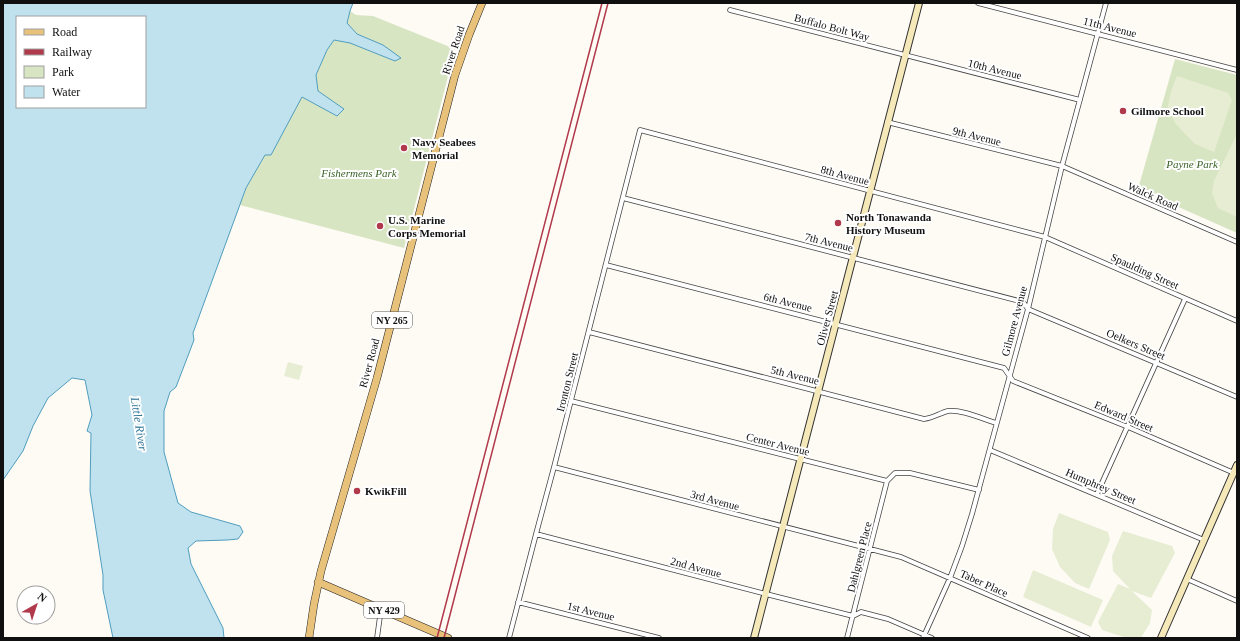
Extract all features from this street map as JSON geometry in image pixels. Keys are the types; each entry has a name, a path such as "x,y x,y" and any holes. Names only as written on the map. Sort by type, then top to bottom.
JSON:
{"main road":[{"name":"River Road","path":"309,638 318,582 377,378 456,75 469,35 482,3"},
{"name":"Oliver Street","path":"754,638 919,3"},
{"path":"1161,638 1237,465"},
{"name":"NY 429","path":"318,582 448,638"}],"street":[{"name":"11th Avenue","path":"978,3 1237,70"},
{"name":"Gilmore Avenue","path":"924,636 950,578 962,546 990,450 1009,374 1028,309 1062,166 1106,3"},
{"name":"Buffalo Bolt Way","path":"730,10 905,55"},
{"name":"10th Avenue","path":"905,55 1080,100"},
{"name":"9th Avenue","path":"888,122 1062,166"},
{"name":"8th Avenue","path":"640,130 1045,237"},
{"name":"Ironton Street","path":"510,638 640,130"},
{"name":"Walck Road","path":"1062,166 1237,242"},
{"name":"7th Avenue","path":"623,198 1023,302 1028,309"},
{"name":"Spaulding Street","path":"1045,237 1237,321"},
{"name":"6th Avenue","path":"606,265 1004,368 1009,374"},
{"path":"1097,494 1185,299"},
{"name":"Oelkers Street","path":"1028,309 1237,397"},
{"name":"5th Avenue","path":"589,332 924,419 932,418 946,411 955,411 996,423"},
{"name":"Edward Street","path":"1009,374 1013,381 1128,427 1234,473"},
{"name":"Center Avenue","path":"571,401 887,481"},
{"name":"Humphrey Street","path":"990,450 1204,540"},
{"name":"3rd Avenue","path":"554,467 870,549"},
{"path":"887,481 895,473 910,473 978,490"},
{"name":"Dahlgreen Place","path":"847,638 887,481"},
{"name":"2nd Avenue","path":"536,534 853,616 861,612 888,618 924,636 932,638"},
{"name":"Taber Place","path":"870,549 901,557 1088,638"},
{"path":"1187,579 1237,601"},
{"name":"1st Avenue","path":"518,602 659,638"},
{"path":"377,638 381,608"}],"green space":[{"name":"Fishermens Park","path":"350,11 356,15 373,16 455,49 404,248 240,205 246,188 265,155 271,155 302,96 337,116 343,109 318,91 316,75 327,50 334,40 350,43 383,45 357,34 347,23"},
{"name":"Payne Park","path":"1175,59 1237,75 1237,233 1138,189"},
{"path":"1177,76 1228,93 1232,100 1214,152 1195,144 1175,123 1168,106 1171,91"},
{"path":"1237,134 1237,217 1218,208 1212,193 1214,181"},
{"path":"288,362 303,366 299,380 284,376"},
{"path":"1059,513 1108,532 1110,540 1089,589 1075,583 1060,567 1052,549 1053,529"},
{"path":"1123,531 1172,546 1175,553 1151,598 1132,591 1152,610 1150,623 1141,638 1127,638 1102,630 1098,622 1118,584 1130,589 1113,571 1112,556"},
{"path":"1033,570 1103,600 1091,627 1023,597"}],"water":[{"name":"Little River","path":"3,3 353,3 347,23 357,34 383,45 401,58 395,61 350,43 334,40 327,50 316,75 318,91 344,109 337,116 302,97 271,155 265,155 246,188 193,333 194,340 176,387 170,392 164,411 164,452 178,503 191,512 240,526 243,532 238,539 196,541 188,548 191,564 223,628 224,638 113,638 103,590 103,575 90,491 91,433 87,431 92,415 85,380 72,378 48,398 33,426 23,451 3,480"}],"railway":[{"path":"437,638 602,3"},
{"path":"444,638 608,3"}],"place":[{"name":"Gilmore School","path":"1123,111"},
{"name":"Navy Seabees Memorial","path":"404,148"},
{"name":"North Tonawanda History Museum","path":"838,223"},
{"name":"U.S. Marine Corps Memorial","path":"380,226"},
{"name":"KwikFill","path":"357,491"}]}
